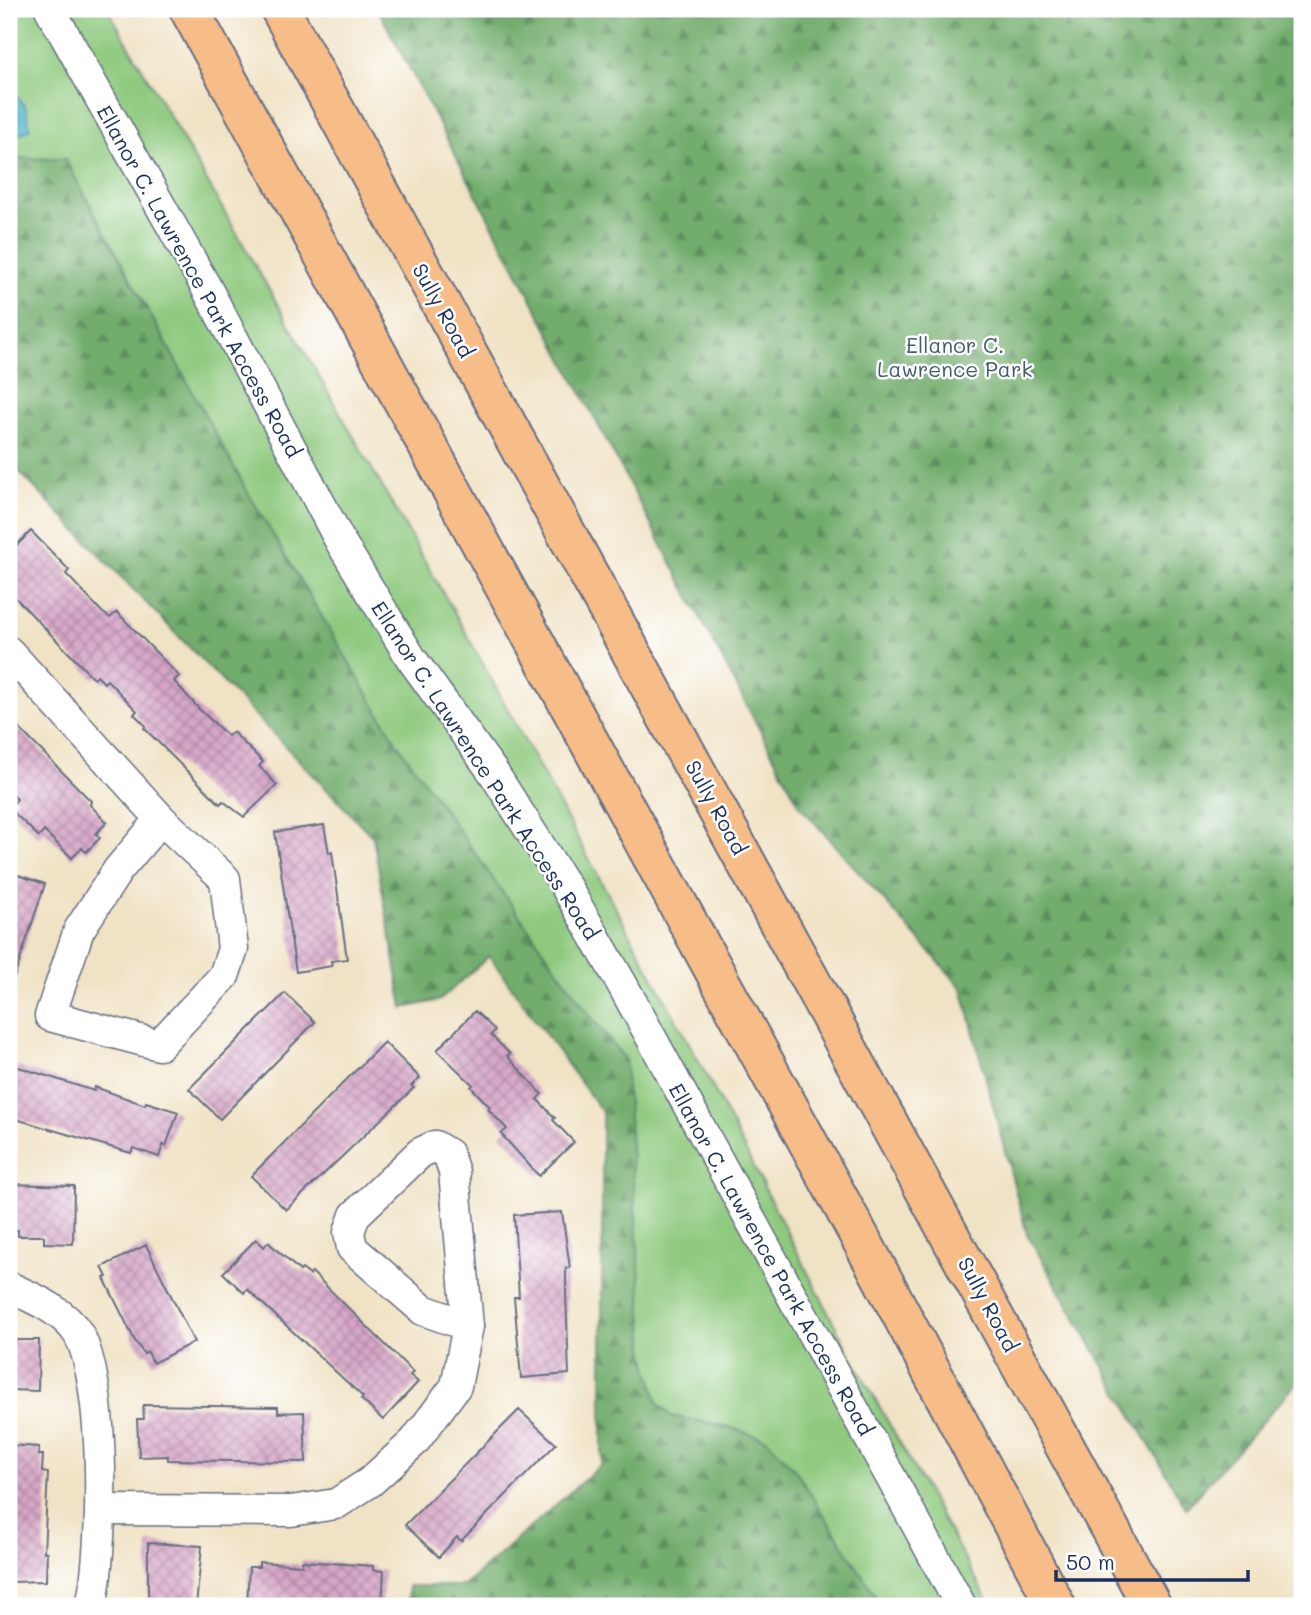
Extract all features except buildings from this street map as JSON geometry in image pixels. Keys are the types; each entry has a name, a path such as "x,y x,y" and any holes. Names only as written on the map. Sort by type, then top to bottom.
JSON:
{"highway":[{"name":"Sully Road","path":"280,9 1152,1606"},
{"path":"193,17 880,1275 1056,1606"}],"street":[{"name":"Ellanor C. Lawrence Park Access Road","path":"50,9 206,287 341,541 411,658 493,772 558,874 622,984 961,1606"},
{"path":"9,652 161,819 225,879 233,949 224,976 159,1045 50,1016 79,930 118,870 161,819"},
{"path":"101,1510 291,1511 336,1504 370,1482 414,1443 456,1386 468,1326 454,1172 448,1154 435,1146 420,1153 355,1215 349,1232 352,1248 423,1310 468,1326"},
{"path":"9,1287 46,1304 78,1334 94,1388 101,1510 91,1606"}],"green space":[{"path":"9,9 108,9 465,631 708,1078 845,1345 991,1606 638,1606 599,1069 9,461"},
{"name":"Ellanor C. Lawrence Park","path":"378,9 1302,9 1302,1377 1186,1508 1027,1234 962,988 800,806"},
{"path":"9,158 65,159 247,491 397,743 591,1017 625,1059 645,1355 658,1403 671,1416 726,1426 767,1439 796,1471 882,1606 409,1606 408,1586 464,1586 602,1464 602,1112 489,956 440,1000 403,1008 373,837 9,461"}],"water":[{"path":"9,86 26,108 30,129 11,139"}]}
